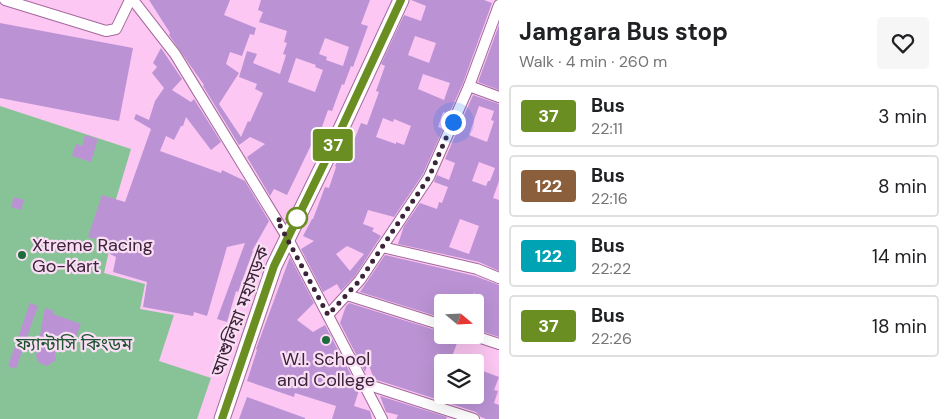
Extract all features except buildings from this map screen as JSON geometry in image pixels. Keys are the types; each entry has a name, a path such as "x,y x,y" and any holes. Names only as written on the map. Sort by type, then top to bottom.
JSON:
{"highway":[{"name":"আশুলিয়া মহাসড়ক","path":"222,419 274,266 401,0"}],"street":[{"path":"5,0 106,31 116,29 132,0 175,54 287,237 382,419"},
{"path":"28,0 34,9"},
{"path":"328,315 360,280 429,177 469,86 499,5"},
{"path":"469,86 499,97"},
{"path":"382,247 477,269 499,278"},
{"path":"347,294 434,322"},
{"path":"484,339 499,344"},
{"path":"363,383 474,419"}],"green space":[{"name":"ফ্যান্টাসি কিংডম","path":"0,106 131,149 117,196 99,242 110,247 104,273 145,284 140,309 174,315 159,361 211,378 197,419 0,419"}],"bus line":[{"name":"37","path":"222,419 274,266 401,0"}],"place":[{"name":"Xtreme Racing Go-Kart","path":"22,255"},
{"name":"W.I. School and College","path":"326,340"}],"route":[{"path":"297,218 277,220 328,315 360,280 429,177 453,122"}]}
